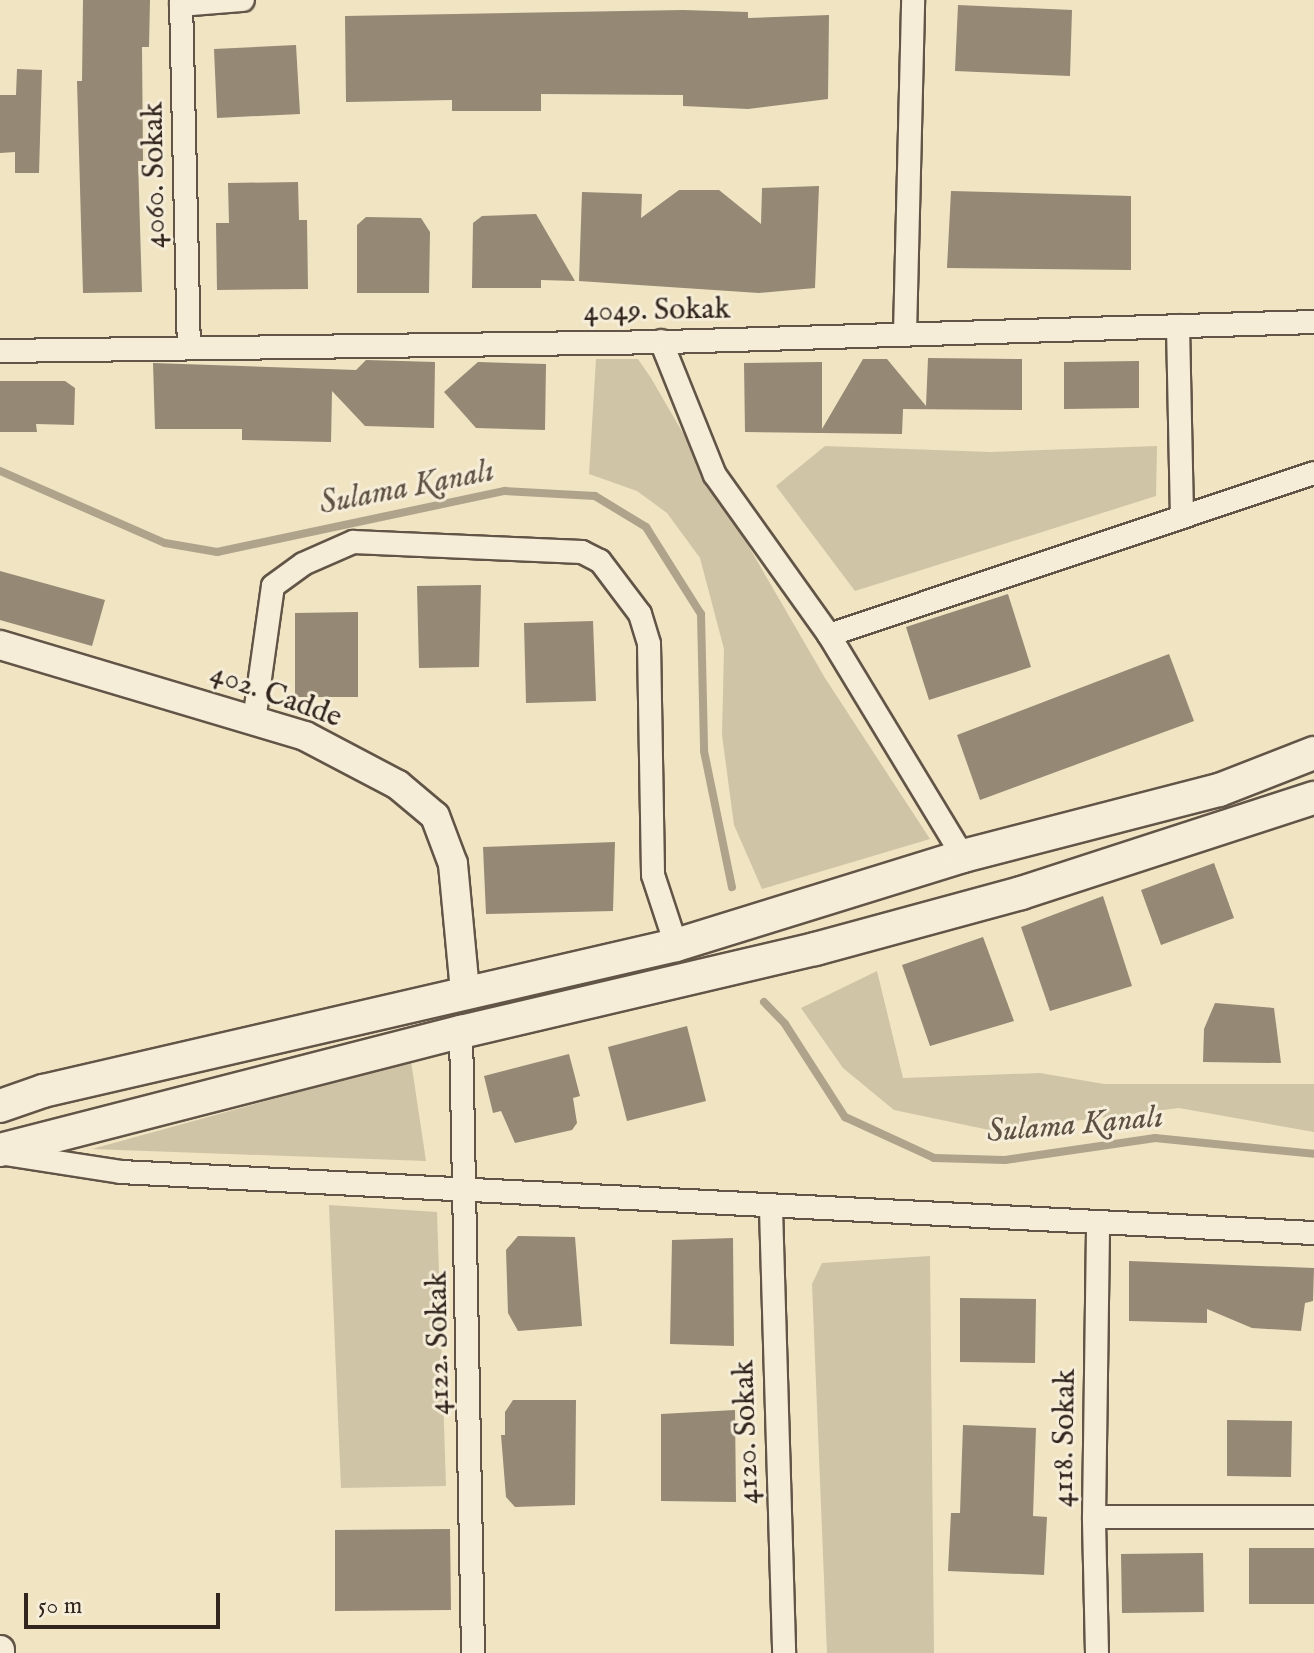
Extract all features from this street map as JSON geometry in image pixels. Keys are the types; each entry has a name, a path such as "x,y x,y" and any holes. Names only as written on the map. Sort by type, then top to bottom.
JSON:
{"main road":[{"path":"0,1106 43,1091 676,945 963,856 1219,790 1310,761"},
{"path":"0,1152 461,1032 815,949 1006,897 1314,798"}],"street":[{"path":"181,3 243,0"},
{"path":"905,334 913,0"},
{"name":"4060. Sokak","path":"181,3 189,348"},
{"name":"4049. Sokak","path":"0,351 661,341 1314,322"},
{"path":"1178,326 1182,517"},
{"path":"661,341 715,475 829,635 963,856"},
{"path":"829,635 1314,473"},
{"path":"254,721 273,586 303,564 353,542 582,552 600,561 640,614 649,644 653,875 676,945"},
{"name":"402. Cadde","path":"0,645 305,736 398,785 435,816 453,864 465,992"},
{"name":"4122. Sokak","path":"461,1032 467,1192 473,1653"},
{"path":"0,1152 121,1172 771,1209 1314,1233"},
{"name":"4120. Sokak","path":"771,1209 784,1653"},
{"name":"4118. Sokak","path":"1097,1653 1094,1517 1098,1224"},
{"path":"1094,1517 1314,1517"}],"shaded area":[{"path":"596,359 638,359 825,678 930,839 762,889 734,825 722,735 724,649 700,558 667,513 637,491 589,474"},
{"path":"825,446 990,452 1157,446 1156,496 855,591 776,486"},
{"path":"877,971 903,1078 1040,1073 1104,1084 1314,1084 1314,1132 1179,1108 994,1131 894,1110 843,1068 801,1008"},
{"path":"411,1061 426,1161 92,1149"},
{"path":"329,1205 437,1212 446,1486 341,1488"},
{"path":"930,1256 934,1653 827,1653 812,1284 822,1263"}],"building":[{"path":"83,0 150,0 149,47 142,47 143,161 138,161 142,292 83,293 77,81 82,81"},
{"path":"958,5 1072,10 1070,76 955,71"},
{"path":"683,10 748,12 748,18 829,15 828,99 748,109 683,106 683,95 541,94 541,111 452,111 452,100 346,102 345,16"},
{"path":"296,45 300,114 217,118 214,49"},
{"path":"17,69 42,70 39,173 15,173 15,152 0,153 0,95 16,95"},
{"path":"298,182 299,220 307,220 308,289 217,290 216,223 229,223 228,183"},
{"path":"819,186 815,288 759,293 579,281 582,192 642,194 641,218 679,190 719,190 761,224 762,188"},
{"path":"951,191 1131,196 1131,270 947,268"},
{"path":"536,214 575,281 541,280 541,288 472,288 473,223 482,216"},
{"path":"366,217 421,218 430,232 429,293 357,293 357,225"},
{"path":"928,358 1022,359 1022,410 903,409 902,434 745,432 744,363 822,362 822,429 863,359 887,359 926,406"},
{"path":"366,360 435,362 434,428 365,426 332,391 331,442 242,440 242,429 155,429 153,363 356,370"},
{"path":"1139,361 1139,408 1064,409 1064,362"},
{"path":"478,362 546,364 545,430 476,428 444,392"},
{"path":"0,381 65,381 75,388 74,425 36,424 37,432 0,432"},
{"path":"0,571 105,600 92,646 0,620"},
{"path":"481,585 479,667 419,668 417,586"},
{"path":"1008,594 1031,667 929,700 906,627"},
{"path":"358,612 358,697 295,697 295,613"},
{"path":"593,621 596,701 526,703 524,623"},
{"path":"1169,654 1194,721 980,800 957,735"},
{"path":"615,842 613,911 486,914 483,847"},
{"path":"1214,863 1234,918 1161,945 1141,890"},
{"path":"1103,896 1132,986 1050,1011 1021,927"},
{"path":"983,937 1014,1021 930,1046 902,965"},
{"path":"1215,1003 1274,1008 1281,1063 1203,1062 1204,1029"},
{"path":"687,1026 706,1101 627,1121 608,1047"},
{"path":"569,1054 580,1096 573,1098 577,1123 572,1130 515,1143 501,1111 493,1113 484,1076"},
{"path":"518,1236 575,1237 582,1326 518,1331 508,1313 506,1250"},
{"path":"733,1238 734,1346 670,1344 672,1240"},
{"path":"1129,1261 1314,1268 1313,1301 1305,1303 1301,1331 1252,1328 1207,1309 1207,1323 1129,1321"},
{"path":"960,1298 1036,1299 1035,1363 960,1362"},
{"path":"513,1400 576,1400 575,1505 515,1507 506,1497 501,1435 505,1435 505,1412"},
{"path":"735,1410 736,1502 661,1501 661,1414"},
{"path":"1227,1420 1292,1421 1291,1477 1227,1476"},
{"path":"963,1425 1036,1428 1033,1516 1047,1517 1044,1575 948,1571 951,1513 960,1513"},
{"path":"450,1529 451,1610 335,1611 335,1530"},
{"path":"1249,1548 1314,1548 1314,1604 1249,1604"},
{"path":"1203,1553 1204,1612 1122,1613 1121,1554"}],"waterway":[{"name":"Sulama Kanalı","path":"0,471 165,543 217,552 505,491 595,496 646,527 701,614 704,751 732,887"},
{"name":"Sulama Kanalı","path":"764,1002 785,1024 845,1117 934,1158 1005,1160 1155,1138 1314,1154"}]}
